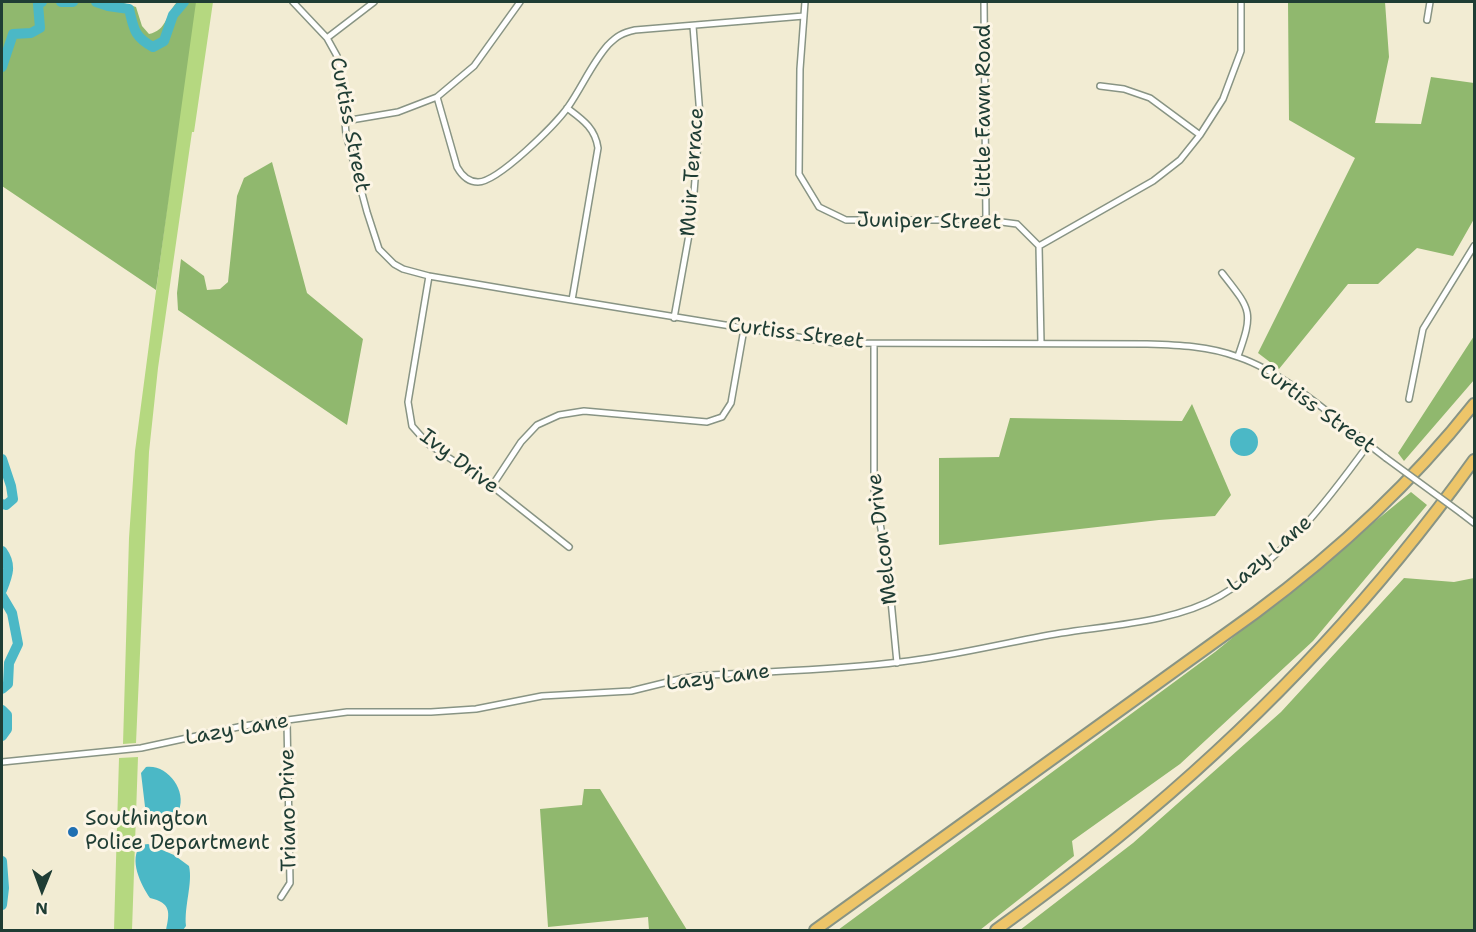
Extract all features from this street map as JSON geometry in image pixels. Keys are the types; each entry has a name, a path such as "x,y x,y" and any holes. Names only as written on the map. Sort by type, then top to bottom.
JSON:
{"highway":[{"path":"815,930 1291,587 1390,499 1436,450 1474,404"},
{"path":"996,930 1068,877 1146,814 1210,758 1269,700 1383,577 1474,460"}],"street":[{"name":"Curtiss Street","path":"293,2 333,47 339,63 350,152 367,212 380,249 389,260 403,269 429,276 744,330 835,343 1173,345 1199,347 1238,356 1284,380 1474,523"},
{"path":"327,38 374,2"},
{"path":"345,121 398,112 437,97 474,66 520,2"},
{"name":"Juniper Street","path":"806,2 800,69 799,174 819,207 846,220 986,220 1017,224 1038,246"},
{"name":"Little Fawn Road","path":"984,2 986,220"},
{"path":"1041,343 1038,246 1153,181 1180,160 1200,135 1223,99 1241,51 1241,2"},
{"path":"1427,20 1430,2"},
{"path":"437,97 457,167 468,180 480,182 488,179 530,148 567,108 606,47 620,33 804,16"},
{"name":"Muir Terrace","path":"674,318 692,218 700,116 693,26"},
{"path":"1101,86 1124,89 1150,98 1200,135"},
{"path":"567,108 590,125 596,136 598,148 572,300"},
{"path":"1409,399 1424,328 1474,246"},
{"path":"1222,273 1245,302 1249,326 1238,356"},
{"name":"Ivy Drive","path":"429,276 408,402 412,426 428,444 492,486 570,547"},
{"path":"492,486 521,442 537,425 559,415 584,411 707,422 722,417 731,403 744,330"},
{"name":"Melcon Drive","path":"874,344 874,489 888,569 897,663"},
{"name":"Lazy Lane","path":"2,762 141,748 243,726 347,712 431,712 476,709 542,696 631,691 684,678 710,675 897,663 944,657 1043,636 1167,616 1195,609 1220,596 1265,563 1298,534 1326,503 1368,445"},
{"name":"Triano Drive","path":"281,897 290,883 287,721"}],"green space":[{"path":"2,2 120,2 136,7 142,26 149,34 163,26 177,2 196,2 156,290 2,186"},
{"path":"194,2 213,2 158,368 149,452 136,743 123,744 129,538 135,451"},
{"path":"1288,2 1385,2 1389,57 1375,123 1421,124 1431,77 1474,83 1474,219 1453,256 1417,248 1378,284 1348,284 1279,369 1258,353 1355,158 1289,120"},
{"path":"272,162 307,293 363,339 347,425 178,310 177,293 181,259 204,276 207,290 220,289 228,282 237,196 244,178"},
{"path":"1474,336 1474,380 1404,461 1398,453"},
{"path":"1192,404 1231,495 1215,516 1159,520 939,545 939,458 999,457 1010,418 1182,421"},
{"path":"1411,492 1427,505 1313,641 1180,764 1072,841 1074,856 980,930 838,930 1215,652"},
{"path":"1404,578 1454,582 1474,578 1474,930 1020,930 1133,843 1281,712"},
{"path":"138,757 132,930 114,930 119,758"},
{"path":"584,789 600,789 687,930 649,930 648,917 548,927 540,809 582,805"}],"water":[{"path":"1244,428 1254,432 1258,442 1254,452 1244,456 1234,452 1230,442 1234,432"},
{"path":"146,767 161,770 173,780 180,794 179,810 155,819 146,815 141,773"},
{"path":"148,844 174,855 189,866 186,926 183,930 166,930 167,909 162,903 150,898 137,872 137,851 141,845"}],"waterway":[{"path":"2,67 13,34 31,33 40,28 38,4 42,2"},
{"path":"61,2 73,2"},
{"path":"96,2 129,9 138,36 153,47 164,41 173,15 184,2"},
{"path":"2,459 13,499 6,505 2,504"},
{"path":"2,551 8,570 2,590"},
{"path":"2,596 12,613 18,644 9,663 8,684 2,689"},
{"path":"2,710 7,715 7,729 2,736"},
{"path":"2,861 4,888 2,905"}],"place":[{"name":"Southington Police Department","path":"73,832"}]}
